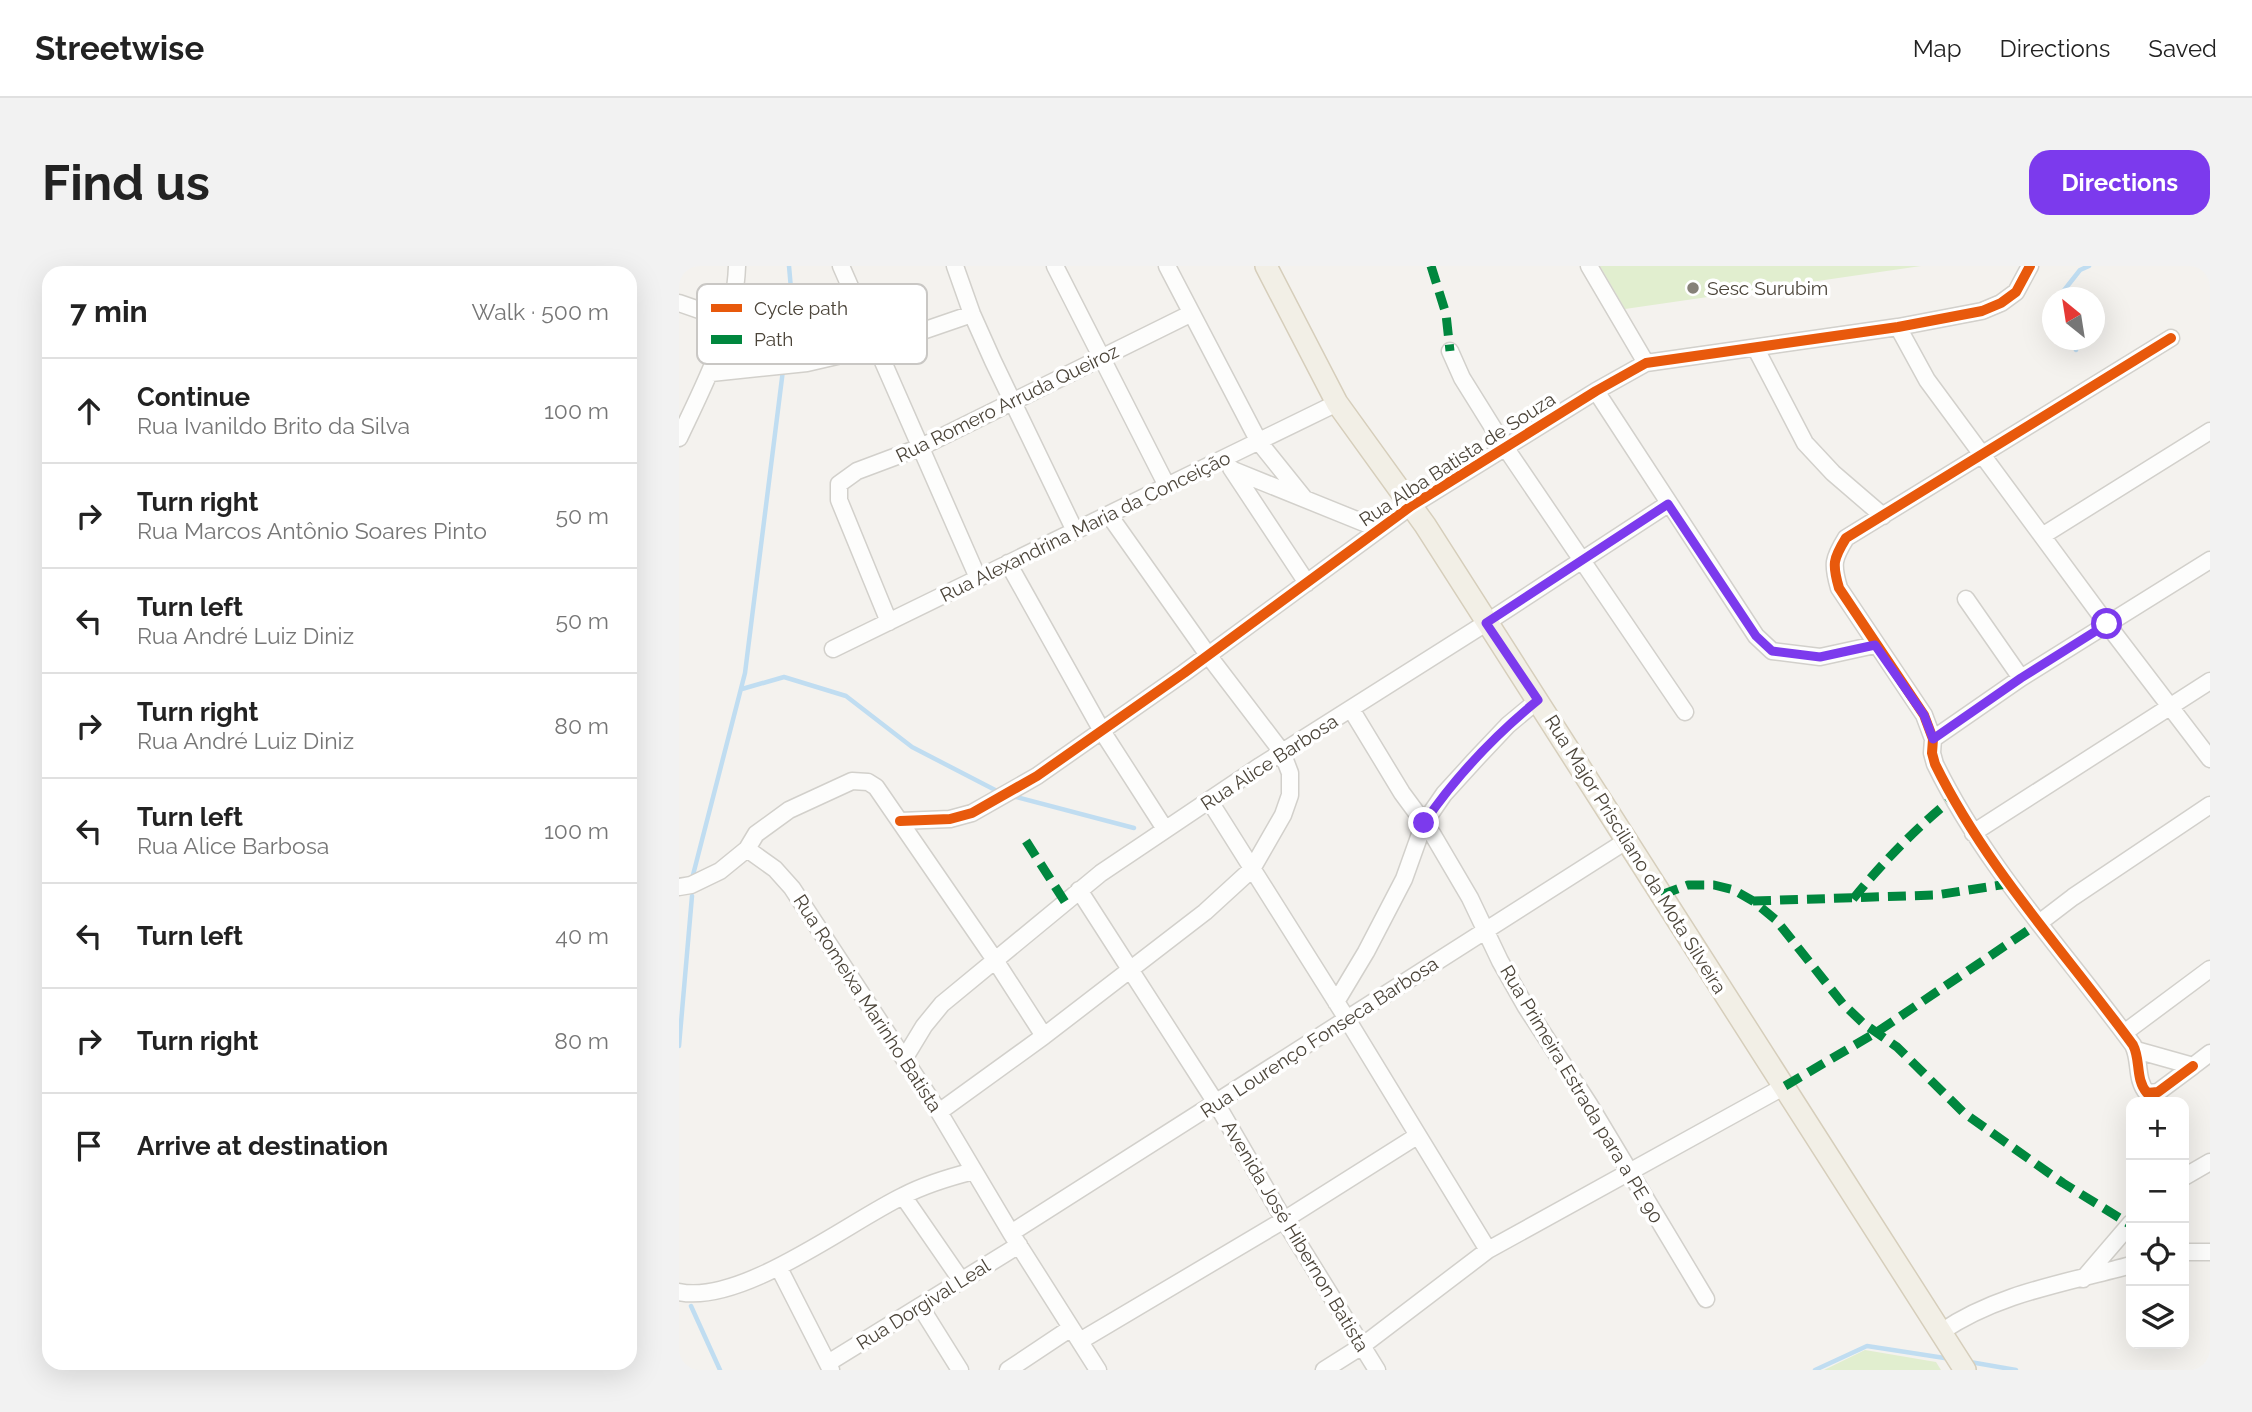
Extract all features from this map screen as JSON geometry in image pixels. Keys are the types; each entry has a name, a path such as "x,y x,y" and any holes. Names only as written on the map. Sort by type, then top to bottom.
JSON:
{"main road":[{"name":"Rua Major Prisciliano da Mota Silveira","path":"1266,266 1337,403 1425,524 1965,1370"}],"street":[{"path":"737,266 737,284"},
{"path":"841,266 849,284"},
{"path":"954,266 972,314 1075,531"},
{"path":"1055,266 1167,486"},
{"path":"1167,266 1259,442 1304,498"},
{"path":"1589,266 1646,363"},
{"name":"Rua Alba Batista de Souza","path":"899,821 950,819 972,813 1037,776 1411,506 1646,363 1756,349 1982,311 2001,303 2015,292 2030,266"},
{"path":"679,303 697,309"},
{"path":"927,329 972,314"},
{"name":"Rua Romero Arruda Queiroz","path":"889,622 839,500 839,484 847,477 922,447 1014,404 1190,314"},
{"path":"1898,327 1927,380 2210,759"},
{"path":"2171,338 1846,538 1835,556 1835,572 1839,588 1924,715 1933,739 1932,753 1935,764 1973,833 2007,884 2136,1050 2140,1082 2147,1093 2158,1092 2210,1054"},
{"path":"1756,349 1805,443 1833,473 1882,516"},
{"path":"1450,351 1462,378 1505,447 1685,712"},
{"path":"679,438 714,364"},
{"path":"711,373 802,364"},
{"path":"884,364 978,578"},
{"path":"1596,391 1756,636 1772,651 1820,657 1875,645"},
{"name":"Rua Alexandrina Maria da Conceição","path":"833,649 1167,486 1229,464 1259,442 1337,403"},
{"path":"2042,536 2210,431"},
{"path":"1229,464 1379,529"},
{"path":"1229,464 1307,583"},
{"name":"Rua Alice Barbosa","path":"904,1059 924,1026 942,1004 1079,890 1282,752 1668,504"},
{"path":"939,1112 1131,970 1186,927 1252,869 1283,815 1290,795 1290,773 1282,752 1208,655 1109,514"},
{"path":"1933,739 2021,678 2210,560"},
{"path":"1009,563 1102,731 1165,829"},
{"path":"1966,600 2021,678"},
{"path":"1973,833 2210,681"},
{"path":"1336,1002 1404,879 1416,852 1424,823 1444,794 1474,761 1508,725 1538,700"},
{"name":"Rua Primeira Estrada para a PE 90","path":"1351,709 1402,793 1424,823 1469,898 1526,1007 1590,1104 1706,1299"},
{"path":"679,887 691,885 720,871 747,849 756,834 789,810 852,781 867,782 876,787 1044,1036"},
{"path":"1209,800 1489,1250"},
{"path":"2039,923 2210,805"},
{"name":"Rua Lourenço Fonseca Barbosa","path":"1015,1239 1216,1103 1626,841"},
{"name":"Rua Romeixa Marinho Batista","path":"747,849 775,869 792,888 939,1112 1098,1370"},
{"name":"Avenida José Hibernon Batista","path":"1079,890 1216,1103 1377,1370"},
{"path":"2124,1033 2210,969"},
{"path":"2136,1050 2193,1066"},
{"path":"1324,1370 1362,1346 1489,1250 1784,1086"},
{"path":"1010,1369 1285,1220 1417,1136"},
{"path":"2189,1174 2210,1162"},
{"path":"679,1292 713,1291 779,1268 903,1196 939,1180 974,1171"},
{"path":"903,1196 961,1280"},
{"path":"2083,1279 2126,1229"},
{"name":"Rua Dorgival Leal","path":"829,1367 961,1280 1015,1239"},
{"path":"2189,1252 2210,1252"},
{"path":"1945,1339 1983,1307 2014,1295 2126,1266"},
{"path":"779,1268 829,1367"},
{"path":"920,1306 960,1370"}],"green space":[{"name":"Sesc Surubim","path":"1600,266 1921,266 1625,309"},
{"path":"1865,1350 1936,1362 1941,1370 1824,1370"}],"waterway":[{"path":"789,266 791,284"},
{"path":"2067,287 2080,270 2089,266"},
{"path":"693,875 745,673 783,370"},
{"path":"742,689 784,677 846,696 912,747 999,792"},
{"path":"1016,797 1134,828"},
{"path":"679,1046 692,896"},
{"path":"691,1306 720,1370"},
{"path":"1815,1370 1867,1346 1951,1359"},
{"path":"1970,1362 2016,1370"}],"marked path":[{"path":"1431,266 1446,314 1450,351"},
{"path":"1853,899 1900,846 1953,798"},
{"path":"1026,841 1065,902"},
{"path":"1753,901 1936,895 2007,884"},
{"path":"1661,895 1688,885 1714,885 1734,890 1753,901 1776,920 1843,1004 1863,1023 1897,1047 1964,1113 2063,1183 2128,1223"},
{"path":"1785,1086 1877,1032 2039,923"}],"cycle path":[{"path":"900,821 950,819 972,813 1037,776 1184,673 1411,506 1646,363 1898,327 1982,311 2001,303 2016,292 2030,266"},
{"path":"2171,338 1846,538 1836,557 1835,573 1839,588 1924,715 1933,739 1932,753 1935,764 1955,802 2002,874 2133,1045 2143,1088 2147,1093 2158,1092 2193,1066"}],"place":[{"name":"Sesc Surubim","path":"1693,288"}],"route":[{"path":"1424,823 1444,794 1474,761 1508,725 1538,700 1486,623 1668,504 1756,636 1772,651 1820,657 1875,645 1924,715 1933,739 2021,678 2107,624"}]}
